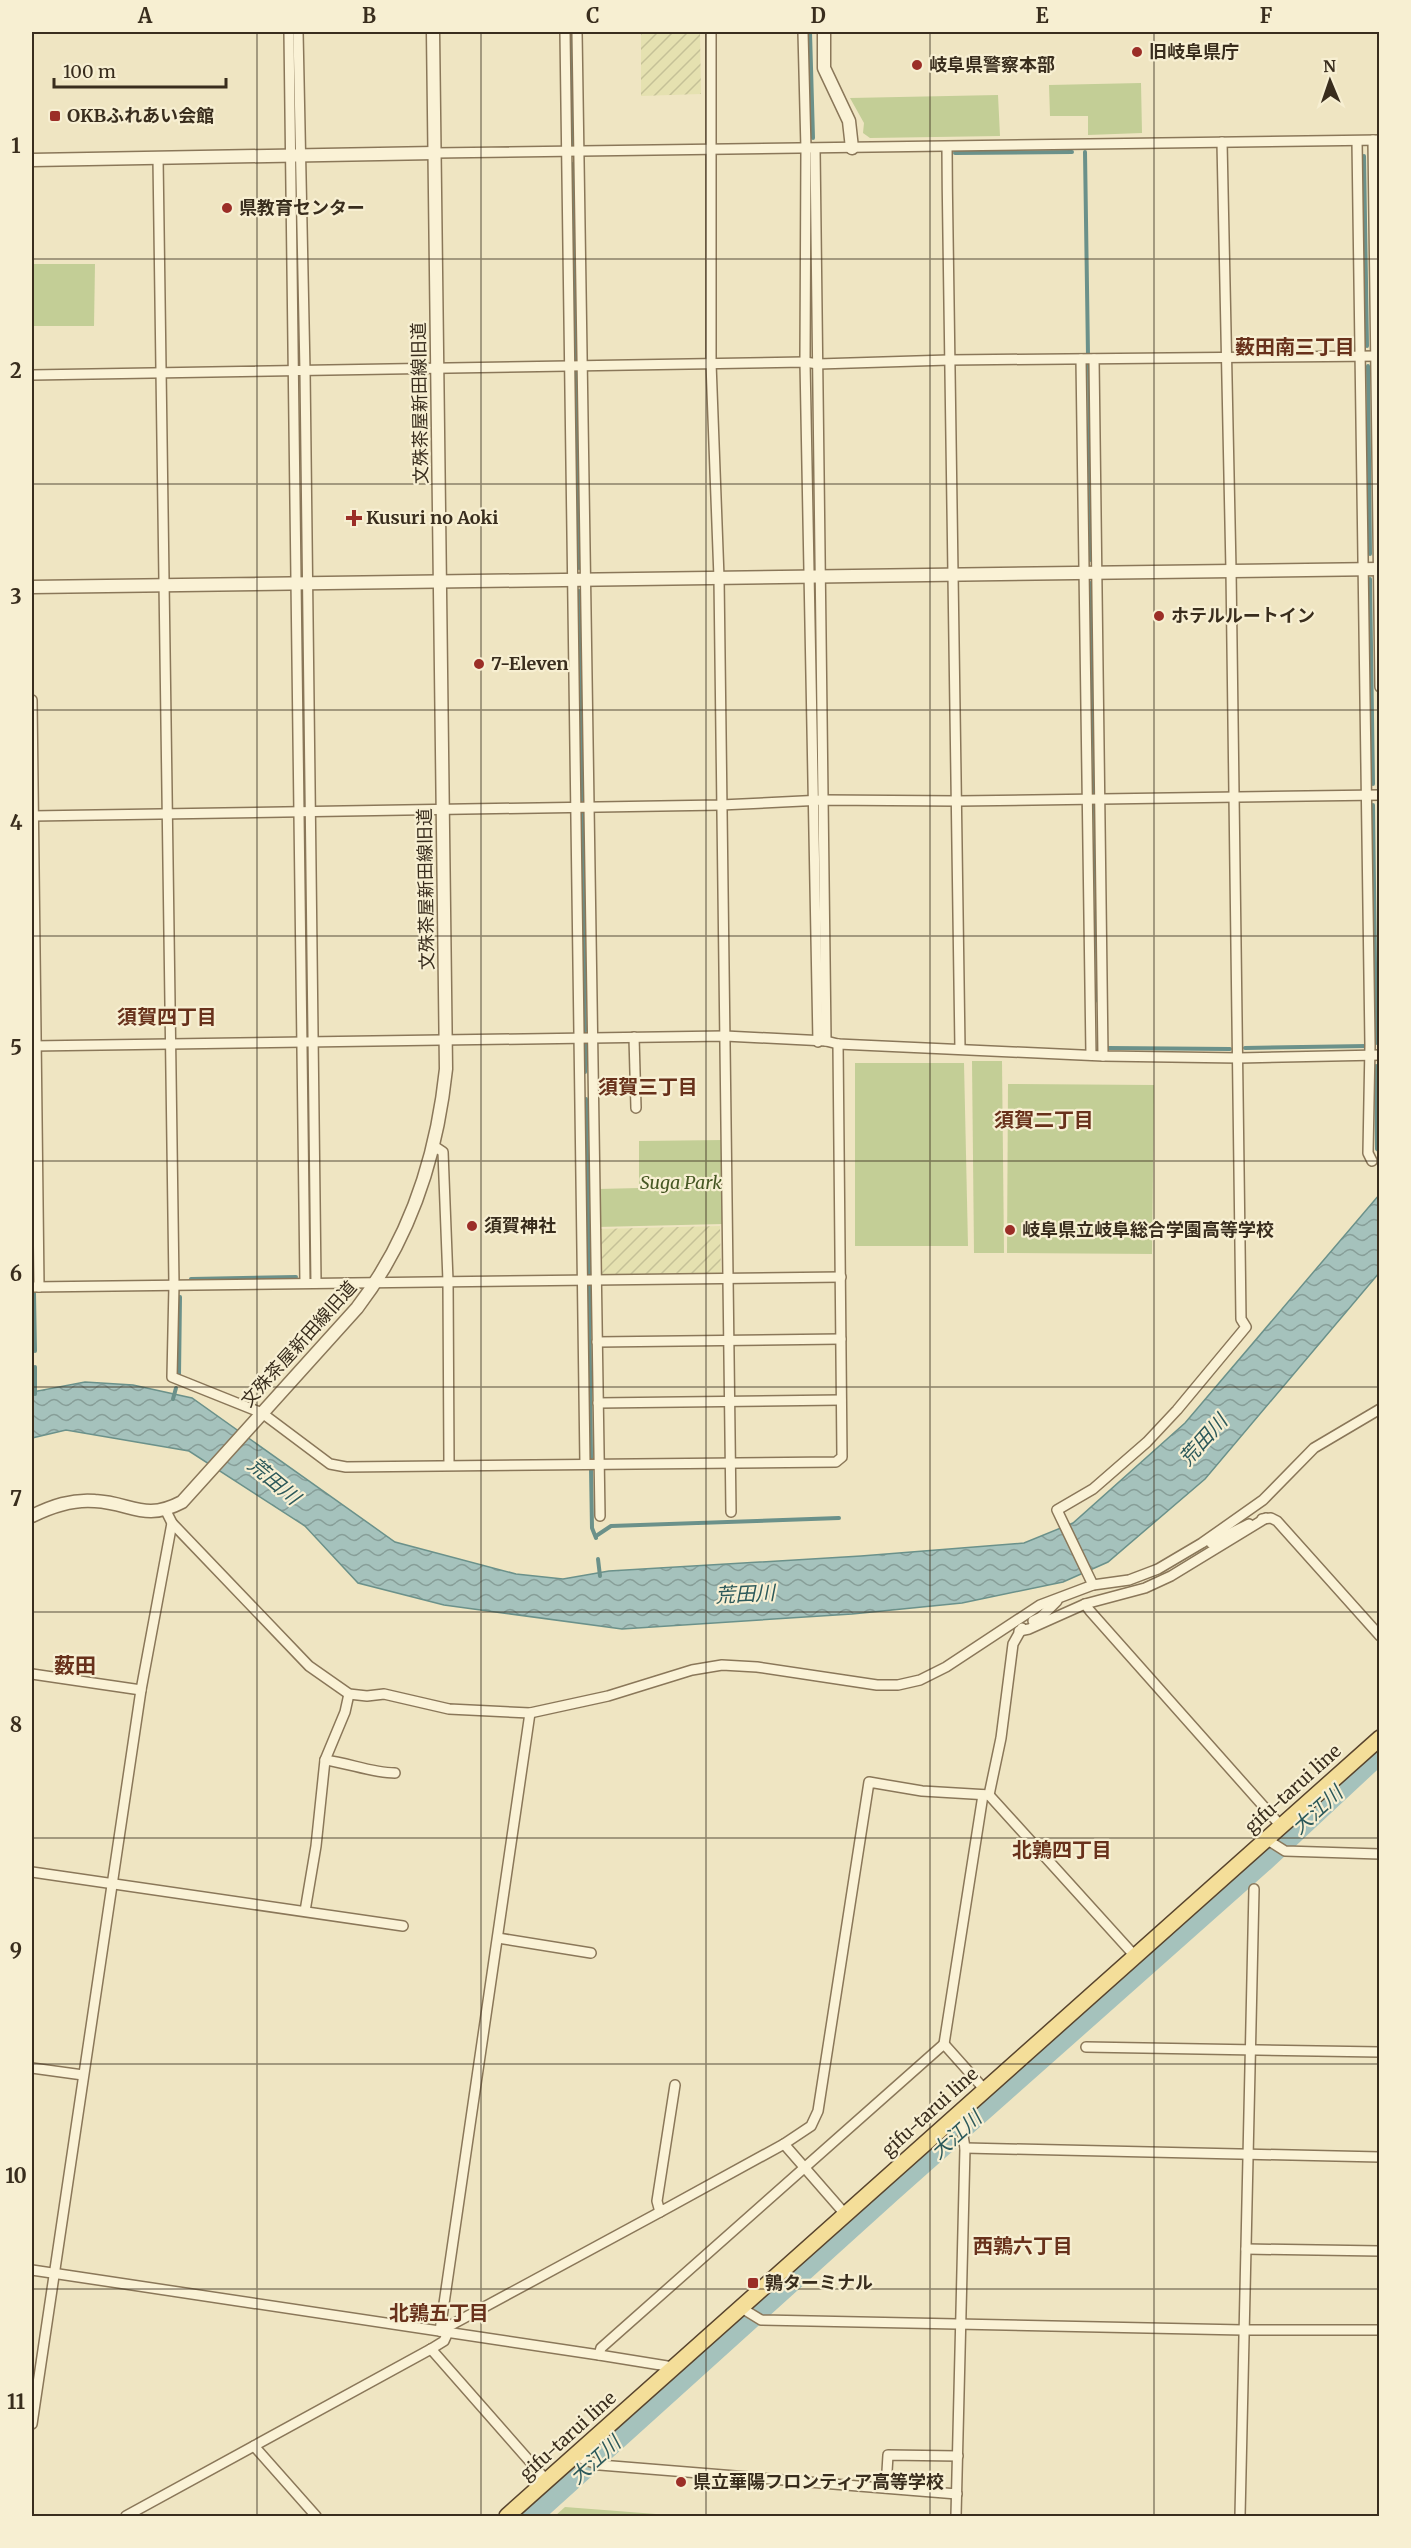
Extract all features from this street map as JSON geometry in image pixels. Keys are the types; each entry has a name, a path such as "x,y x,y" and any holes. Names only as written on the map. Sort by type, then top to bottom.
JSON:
{"main road":[{"name":"gifu-tarui line","path":"507,2517 547,2481 580,2456 672,2369 746,2309 845,2214 958,2119 985,2090 1134,1955 1269,1842 1281,1826 1380,1738"}],"street":[{"path":"289,32 305,371 299,811 304,1283"},
{"path":"298,32 292,371 310,811 315,1283"},
{"name":"文殊茶屋新田線旧道","path":"166,1511 182,1502 357,1308 377,1282 404,1234 434,1146 442,1110 446,1040 433,32"},
{"path":"565,32 585,1464"},
{"path":"577,32 600,1515"},
{"path":"711,32 713,151 711,363 719,578 731,1512"},
{"path":"802,32 810,149 818,364 815,575"},
{"path":"824,32 824,68 849,121 852,148"},
{"path":"32,160 1376,140 1380,687"},
{"path":"1358,141 1359,356 1368,795 1368,1153 1372,1161"},
{"path":"1093,1585 1057,1510 1094,1489 1147,1443 1246,1327 1241,1319 1228,357 1222,142"},
{"path":"947,147 949,360 955,574 960,1049"},
{"path":"810,149 805,362 815,575 822,1042"},
{"path":"159,158 174,1286 172,1377 259,1416 330,1464 346,1467 836,1462 842,1457 838,1044"},
{"path":"32,375 582,368 711,363 805,362 818,364 949,360 1377,356"},
{"path":"1091,1055 1089,799 1094,359"},
{"path":"1081,360 1092,572 1100,798 1103,1056"},
{"path":"32,587 1379,569"},
{"path":"32,700 35,1287 841,1277"},
{"path":"32,816 722,805 819,801 1380,795"},
{"path":"34,1046 724,1036 838,1044 1103,1056 1239,1058 1380,1055"},
{"path":"634,1037 636,1108"},
{"path":"434,1146 443,1152 448,1281 449,1465"},
{"path":"597,1342 841,1339"},
{"path":"598,1403 841,1400"},
{"path":"32,1515 71,1501 97,1501 150,1513 166,1511 172,1523 309,1666 350,1694 367,1696 384,1694 449,1708 530,1713 608,1696 692,1670 722,1665 757,1667 876,1685 898,1685 920,1680 946,1668 1040,1605 1093,1585 1129,1580 1158,1569 1202,1544 1263,1500 1314,1448 1380,1409"},
{"path":"1202,1544 1210,1543 1250,1523 1266,1518 1277,1521 1380,1636"},
{"path":"1019,1631 1029,1629 1085,1604 1144,1588 1171,1575 1266,1518"},
{"path":"32,2424 141,1690 172,1523"},
{"path":"599,2355 601,2348 944,2044 986,1795 1001,1738 1014,1644 1019,1631 1041,1617 1061,1597"},
{"path":"1085,1604 1281,1826"},
{"path":"32,1674 141,1690"},
{"path":"305,1911 317,1837 325,1760 350,1694"},
{"path":"126,2517 444,2341 530,1713"},
{"path":"325,1760 353,1764 378,1773 395,1773"},
{"path":"444,2331 784,2144 811,2126 818,2111 869,1782 922,1791 986,1795 1134,1955"},
{"path":"1269,1842 1285,1851 1380,1854"},
{"path":"32,1872 403,1926"},
{"path":"1240,2517 1254,1889"},
{"path":"498,1938 591,1953"},
{"path":"944,2044 985,2090"},
{"path":"1086,2047 1380,2052"},
{"path":"32,2068 83,2075"},
{"path":"660,2212 657,2201 675,2085"},
{"path":"957,2517 965,2148 964,2134 958,2119"},
{"path":"784,2144 845,2214"},
{"path":"965,2148 1380,2157"},
{"path":"1246,2249 1380,2250"},
{"path":"32,2270 444,2331 667,2366 672,2369"},
{"path":"746,2309 760,2320 1243,2330 1380,2330"},
{"path":"431,2349 547,2481"},
{"path":"254,2446 316,2517"},
{"path":"886,2488 888,2455 958,2456"},
{"path":"580,2456 596,2463 957,2494"}],"shaded area":[{"path":"641,32 700,32 701,94 641,96"},
{"path":"720,1226 721,1273 600,1276 599,1229"}],"green space":[{"path":"1141,83 1142,133 1088,135 1088,116 1050,116 1049,85"},
{"path":"998,95 1000,136 870,138 863,133 864,123 850,98"},
{"path":"32,264 95,264 94,326 32,326"},
{"path":"972,1061 1002,1061 1004,1253 974,1253"},
{"path":"855,1063 964,1063 968,1246 855,1246"},
{"path":"1008,1084 1154,1085 1152,1254 1007,1253"},
{"name":"Suga Park","path":"724,1140 723,1224 597,1227 598,1189 639,1188 639,1141"},
{"path":"565,2507 682,2516 555,2516"}],"water":[{"name":"荒田川","path":"1379,1195 1379,1273 1205,1479 1108,1562 1063,1582 962,1603 852,1614 622,1629 444,1605 358,1583 305,1526 189,1451 66,1430 32,1438 32,1392 85,1382 133,1385 192,1398 395,1542 516,1574 563,1579 609,1571 861,1556 1024,1543 1073,1523 1185,1423"}],"waterway":[{"path":"294,32 295,136"},
{"path":"571,32 573,145"},
{"path":"810,32 813,138"},
{"path":"955,153 1072,152"},
{"path":"1085,152 1088,355"},
{"path":"1364,156 1367,346"},
{"path":"573,164 575,362"},
{"path":"295,165 296,257"},
{"path":"1089,364 1091,560"},
{"path":"1368,366 1370,554"},
{"path":"575,372 579,568"},
{"path":"1370,579 1373,784"},
{"path":"1091,583 1095,794"},
{"path":"579,591 582,800"},
{"path":"301,595 304,802"},
{"path":"1095,804 1098,1001"},
{"path":"1373,805 1376,1043"},
{"path":"582,810 585,1031"},
{"path":"305,823 307,1030"},
{"path":"585,1044 585,1072"},
{"path":"1245,1048 1367,1046"},
{"path":"1108,1048 1230,1049"},
{"path":"307,1053 310,1264"},
{"path":"1376,1066 1377,1149 1380,1151"},
{"path":"586,1099 589,1274"},
{"path":"32,1137 34,1272"},
{"path":"191,1279 296,1277"},
{"path":"589,1285 591,1458"},
{"path":"34,1293 35,1351"},
{"path":"179,1375 180,1297"},
{"path":"35,1367 35,1394"},
{"path":"173,1399 176,1388"},
{"path":"591,1468 592,1528 596,1538"},
{"path":"596,1536 611,1526 839,1518"},
{"path":"598,1559 600,1576"},
{"name":"大江川","path":"532,2516 892,2191 1263,1862 1380,1753"}],"place":[{"name":"旧岐阜県庁","path":"1137,52"},
{"name":"岐阜県警察本部","path":"917,65"},
{"name":"OKBふれあい会館","path":"55,116"},
{"name":"県教育センター","path":"227,208"},
{"name":"Kusuri no Aoki","path":"354,518"},
{"name":"ホテルルートイン","path":"1159,616"},
{"name":"7-Eleven","path":"479,664"},
{"name":"須賀神社","path":"472,1226"},
{"name":"岐阜県立岐阜総合学園高等学校","path":"1010,1230"},
{"name":"鶉ターミナル","path":"753,2283"},
{"name":"県立華陽フロンティア高等学校","path":"681,2482"}],"district":[{"name":"薮田南三丁目","path":"1295,347"},
{"name":"須賀四丁目","path":"167,1017"},
{"name":"須賀三丁目","path":"648,1087"},
{"name":"須賀二丁目","path":"1044,1120"},
{"name":"薮田","path":"75,1666"},
{"name":"北鶉四丁目","path":"1062,1850"},
{"name":"西鶉六丁目","path":"1023,2246"},
{"name":"北鶉五丁目","path":"439,2313"}]}
